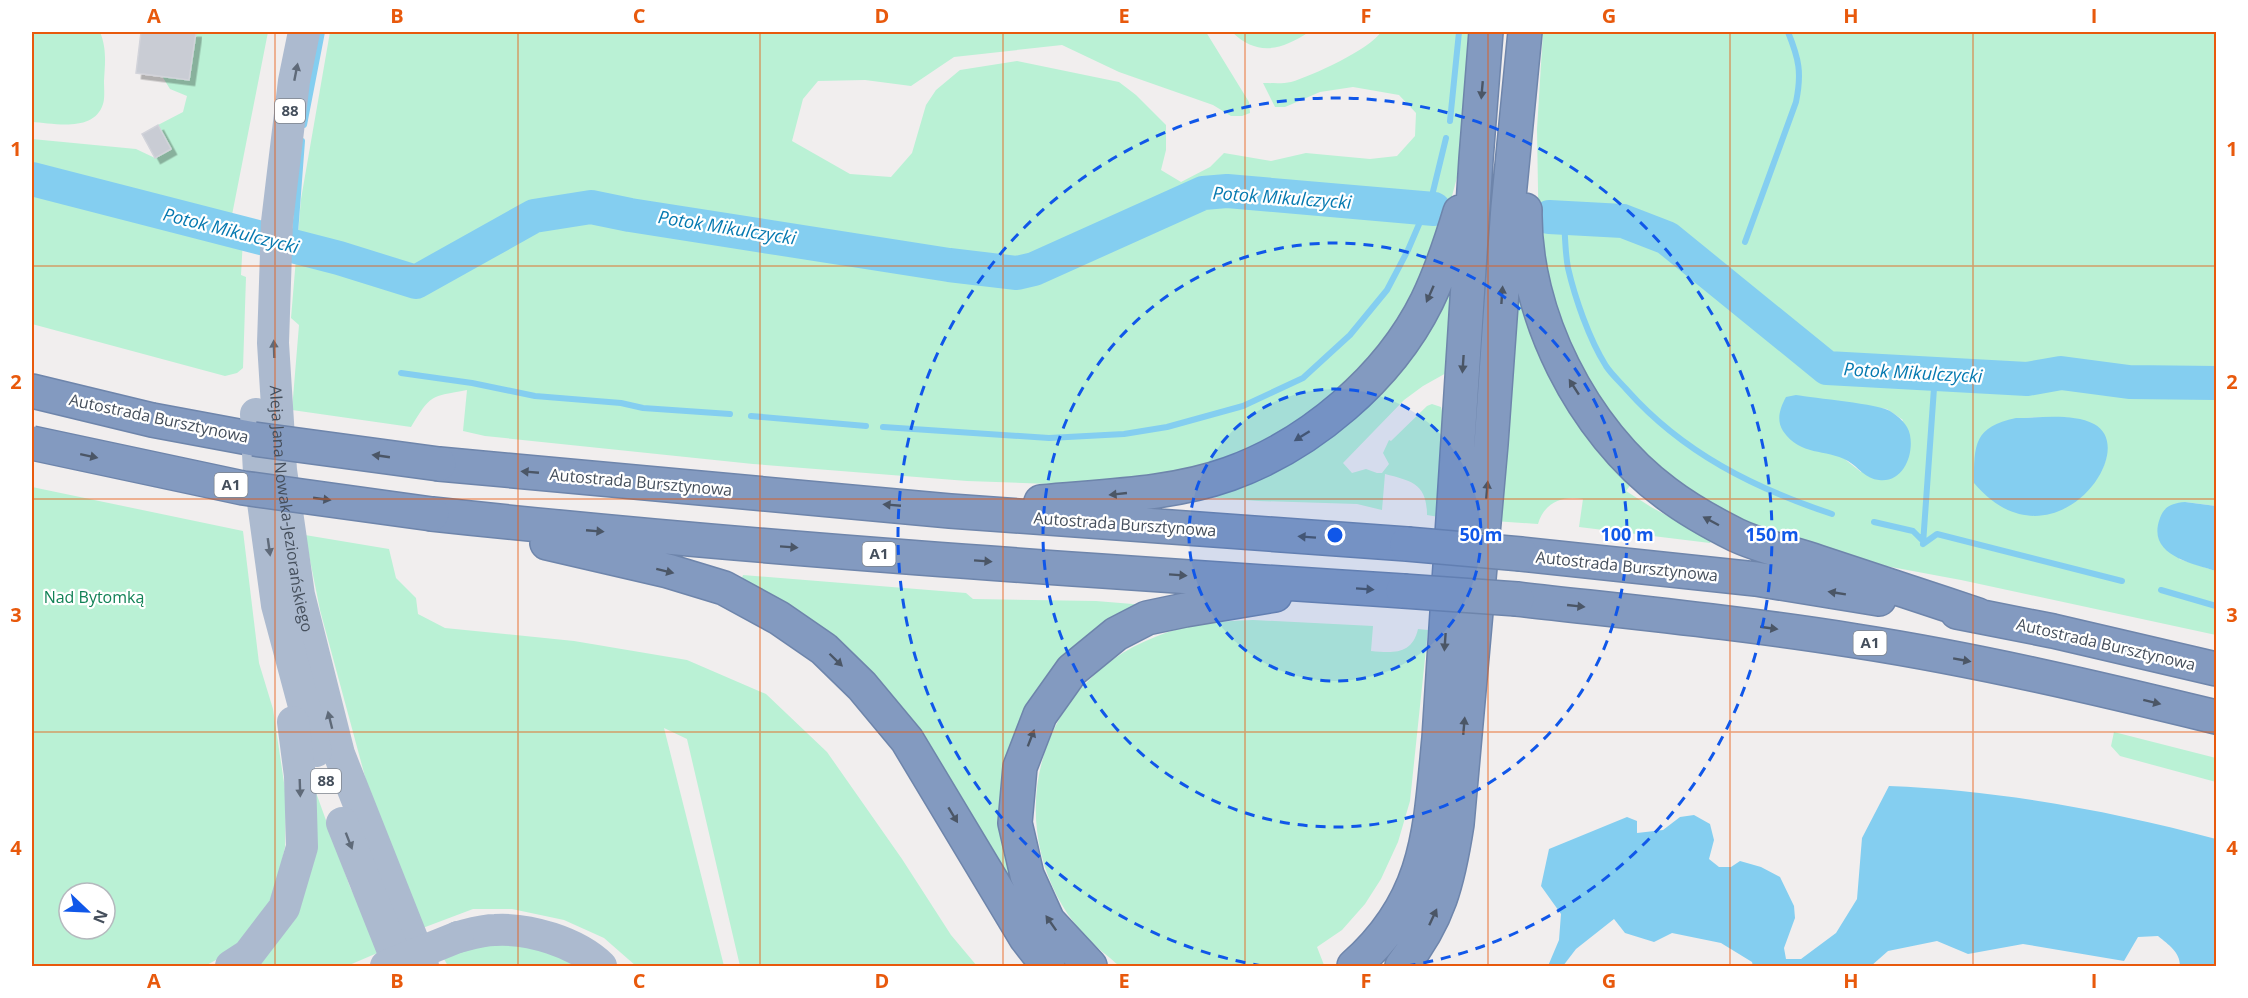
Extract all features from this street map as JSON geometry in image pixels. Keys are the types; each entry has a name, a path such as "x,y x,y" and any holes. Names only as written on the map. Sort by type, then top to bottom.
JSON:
{"highway":[{"path":"1354,966 1376,947 1404,907 1422,864 1431,818 1439,738 1486,32"},
{"path":"1526,32 1525,225 1530,274 1546,327 1569,380 1600,427 1631,462 1665,493 1739,536 1978,615"},
{"path":"1402,966 1417,947 1436,914 1450,872 1491,444 1508,207 1526,32"},
{"path":"950,511 1174,488 1229,474 1277,452 1325,421 1367,386 1401,344 1426,303 1447,255 1476,159"},
{"name":"Autostrada Bursztynowa","path":"32,391 152,420 254,439 439,464 950,511 1407,544 1756,579 1978,615 2217,669"},
{"name":"A1","path":"32,443 243,488 432,514 571,529 1518,599 1718,621 1858,641 2043,675 2217,717"},
{"path":"432,514 668,571 724,588 779,618 824,649 862,686 907,740 1026,938 1048,966"},
{"path":"1090,966 1048,921 1027,874 1015,823 1020,767 1040,715 1072,670 1116,634 1147,618 1327,586"}],"main road":[{"name":"Aleja Jana Nowaka-Jeziorańskiego","path":"282,32 273,80 270,189 263,282 252,348 259,473 277,605 318,761 399,966"},
{"name":"Aleja Jana Nowaka-Jeziorańskiego","path":"270,189 304,32"},
{"name":"Aleja Jana Nowaka-Jeziorańskiego","path":"263,282 273,343 281,470 299,595 339,754 423,966"},
{"path":"231,966 248,955 284,908 302,847 300,776 277,605"},
{"path":"386,966 458,937 494,930 526,931 562,942 601,966"}],"green space":[{"path":"32,32 100,32 105,56 104,99 98,113 91,119 72,124 32,122"},
{"path":"196,32 268,32 231,220 189,213 104,188 32,173 32,139 136,149 155,158 171,150 158,125 183,112 187,96 170,89 162,76 189,80"},
{"path":"330,32 1206,32 1249,102 1250,113 1231,116 1213,105 1119,72 1062,45 954,57 911,86 865,80 818,81 803,99 792,141 850,174 891,177 912,153 926,105 936,90 960,70 1017,61 1119,82 1136,95 1166,125 1166,150 1161,170 1181,182 1210,167 1224,153 1271,161 1306,153 1370,159 1397,156 1415,136 1416,113 1399,95 1353,87 1320,92 1285,107 1275,107 1263,83 1288,83 1312,74 1353,54 1381,32 1471,32 1459,170 1439,244 1392,334 1356,374 1299,424 1241,457 1170,476 1076,485 967,481 753,464 485,436 463,431 467,390 433,399 423,408 411,427 292,410 299,325 291,318 301,199"},
{"path":"1232,32 1309,32 1279,47 1260,48 1242,40"},
{"path":"1543,32 2216,32 2216,506 2185,502 2179,559 2216,571 2216,635 1961,580 1875,564 1753,527 1701,499 1653,463 1607,412 1566,343 1539,249 1537,129","holes":["1796,396 1887,409 1903,420 1861,472 1847,461 1786,398","2016,418 2073,418 2097,428 2105,438 2107,452 2102,470"]},
{"path":"32,182 243,239 241,275 246,277 243,368 237,373 225,376 32,324"},
{"path":"1456,271 1448,372 1404,400 1343,463 1352,473 1366,469 1382,473 1389,464 1383,453 1389,440 1391,441 1427,406 1432,404 1441,407 1443,415 1439,517 1427,515 1424,496 1416,485 1385,474 1382,510 1357,504 1258,501 1195,496 1272,469"},
{"path":"1519,288 1529,331 1541,352 1632,483 1626,491 1712,540 1710,543 1579,527 1583,499 1575,498 1561,500 1549,506 1538,524 1494,521"},
{"name":"Nad Bytomką","path":"32,487 243,531 259,663 273,709 286,796 285,847 276,886 262,918 236,949 205,966 32,966"},
{"path":"305,535 389,549 396,578 416,598 418,614 445,628 574,641 687,660 766,694 827,752 902,859 951,935 977,966 740,966 687,739 664,728 724,966 636,966 604,938 564,920 512,909 473,909 420,929 377,821 320,610"},
{"path":"743,575 966,593 973,599 1096,601 1145,605 1031,702 1030,913 925,742 741,581"},
{"path":"1253,620 1373,626 1371,651 1379,652 1394,652 1406,648 1411,644 1418,629 1428,630 1410,801 1398,842 1381,879 1365,904 1342,930 1317,947 1324,965 1136,968 1120,966 1073,922 1057,896 1042,858 1036,819 1038,781 1048,744 1064,711 1088,681 1119,656 1155,637 1179,629 1216,622"},
{"path":"2114,732 2216,758 2216,782 2120,756 2111,746"},
{"path":"314,787 350,887 382,951 347,966 251,966"},
{"path":"478,945 530,945 581,966 448,966 444,959"}],"water":[{"path":"1796,395 1884,408 1890,411 1903,421 1909,431 1911,443 1905,466 1895,477 1879,480 1866,475 1839,457 1798,445 1783,431 1779,418 1786,397"},
{"path":"2016,418 2076,418 2094,424 2106,438 2107,457 2098,478 2081,497 2059,511 2032,516 2003,508 1974,483 1976,448 1979,439 1992,426"},
{"path":"2185,502 2216,506 2216,571 2173,555 2159,541 2157,531 2164,511 2173,504"},
{"path":"1889,786 2013,797 2136,819 2216,839 2216,966 2180,966 2176,953 2158,936 2138,937 2124,961 2023,944 1968,954 1937,941 1888,951 1871,966 1753,966 1752,962 1721,943 1672,933 1654,942 1625,933 1614,919 1576,949 1563,966 1548,966 1559,940 1561,914 1541,886 1549,849 1627,817 1637,821 1637,833 1663,830 1680,817 1694,815 1710,824 1714,840 1709,859 1719,867 1731,867 1740,861 1761,867 1780,877 1794,906 1795,918 1784,948 1786,959 1801,959 1836,933 1857,899 1862,838"}],"building":[{"path":"141,32 196,32 189,80 136,73"},
{"path":"158,125 171,149 155,158 142,134"}],"waterway":[{"path":"304,125 322,32"},
{"path":"1450,121 1459,32"},
{"path":"1745,242 1796,102 1799,83 1798,66 1788,32"},
{"path":"1429,208 1446,138"},
{"path":"294,247 302,141"},
{"name":"Potok Mikulczycki","path":"32,179 339,258 416,282 534,216 591,207 949,265 1017,273 1034,269 1203,193 1227,191 1434,209"},
{"path":"883,427 1049,438 1124,434 1167,427 1243,406 1303,378 1350,335 1387,290 1426,208"},
{"name":"Potok Mikulczycki","path":"1549,217 1623,221 1667,238 1827,368 2027,379 2061,373 2129,382 2216,383"},
{"path":"1564,218 1567,262 1574,292 1594,344 1613,375 1672,432 1721,466 1775,493 1832,514"},
{"path":"401,373 472,383 535,396 621,403 643,408 730,414"},
{"path":"1923,544 1935,374"},
{"path":"751,416 866,426"},
{"path":"1874,522 1913,531 1923,541"},
{"path":"1923,544 1937,534 2122,581"},
{"path":"2161,590 2216,606"}]}
